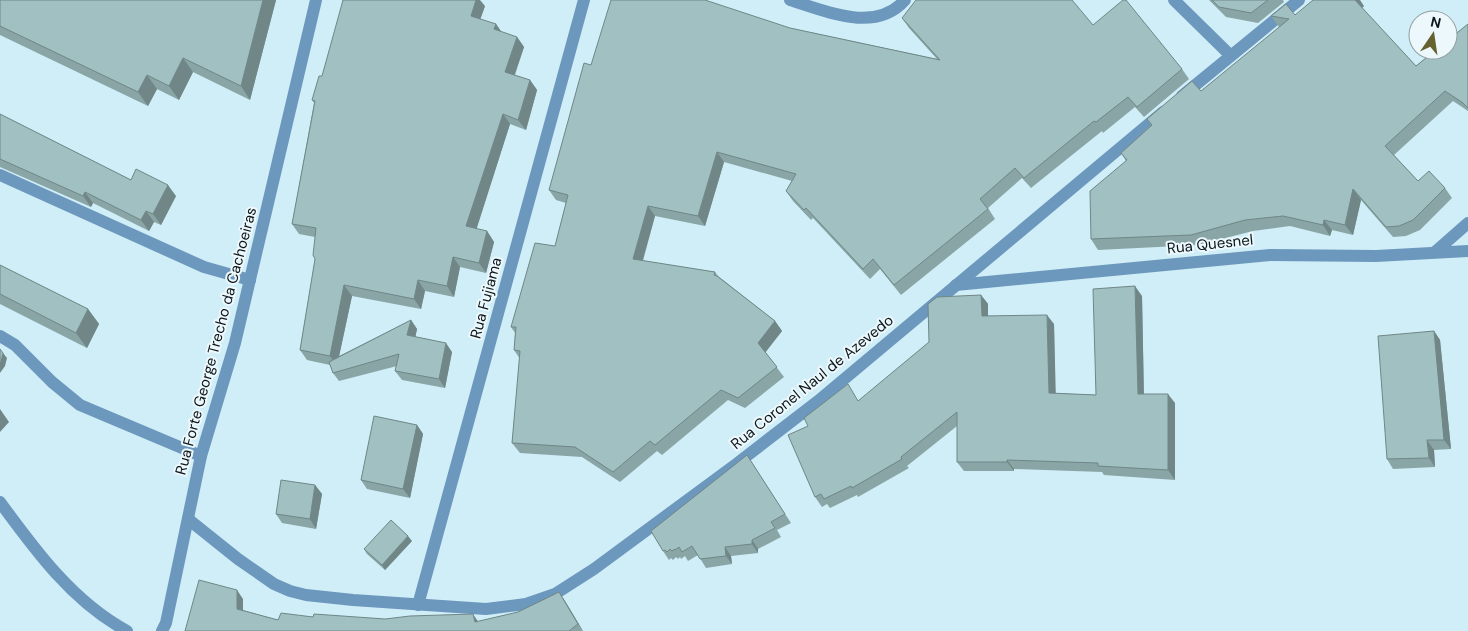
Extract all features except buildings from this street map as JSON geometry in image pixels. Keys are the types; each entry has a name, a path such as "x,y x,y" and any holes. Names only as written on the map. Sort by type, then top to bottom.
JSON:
{"street":[{"name":"Rua Forte George Trecho da Cachoeiras","path":"162,631 166,623 201,456 235,343 316,0"},
{"name":"Rua Fujiama","path":"418,604 584,0"},
{"path":"790,0 855,18 878,17 900,6 905,0"},
{"path":"1174,0 1230,55"},
{"name":"Rua Coronel Naul de Azevedo","path":"188,519 238,559 274,584 306,595 486,609 526,604 555,594 594,570 818,401 1230,55 1299,0"},
{"path":"0,175 204,267 250,280"},
{"path":"1435,252 1468,223"},
{"name":"Rua Quesnel","path":"956,285 1270,255 1376,256 1468,251"},
{"path":"0,336 14,345 52,382 80,405 201,456"},
{"path":"0,502 35,549 73,590 109,622 127,631"}]}
